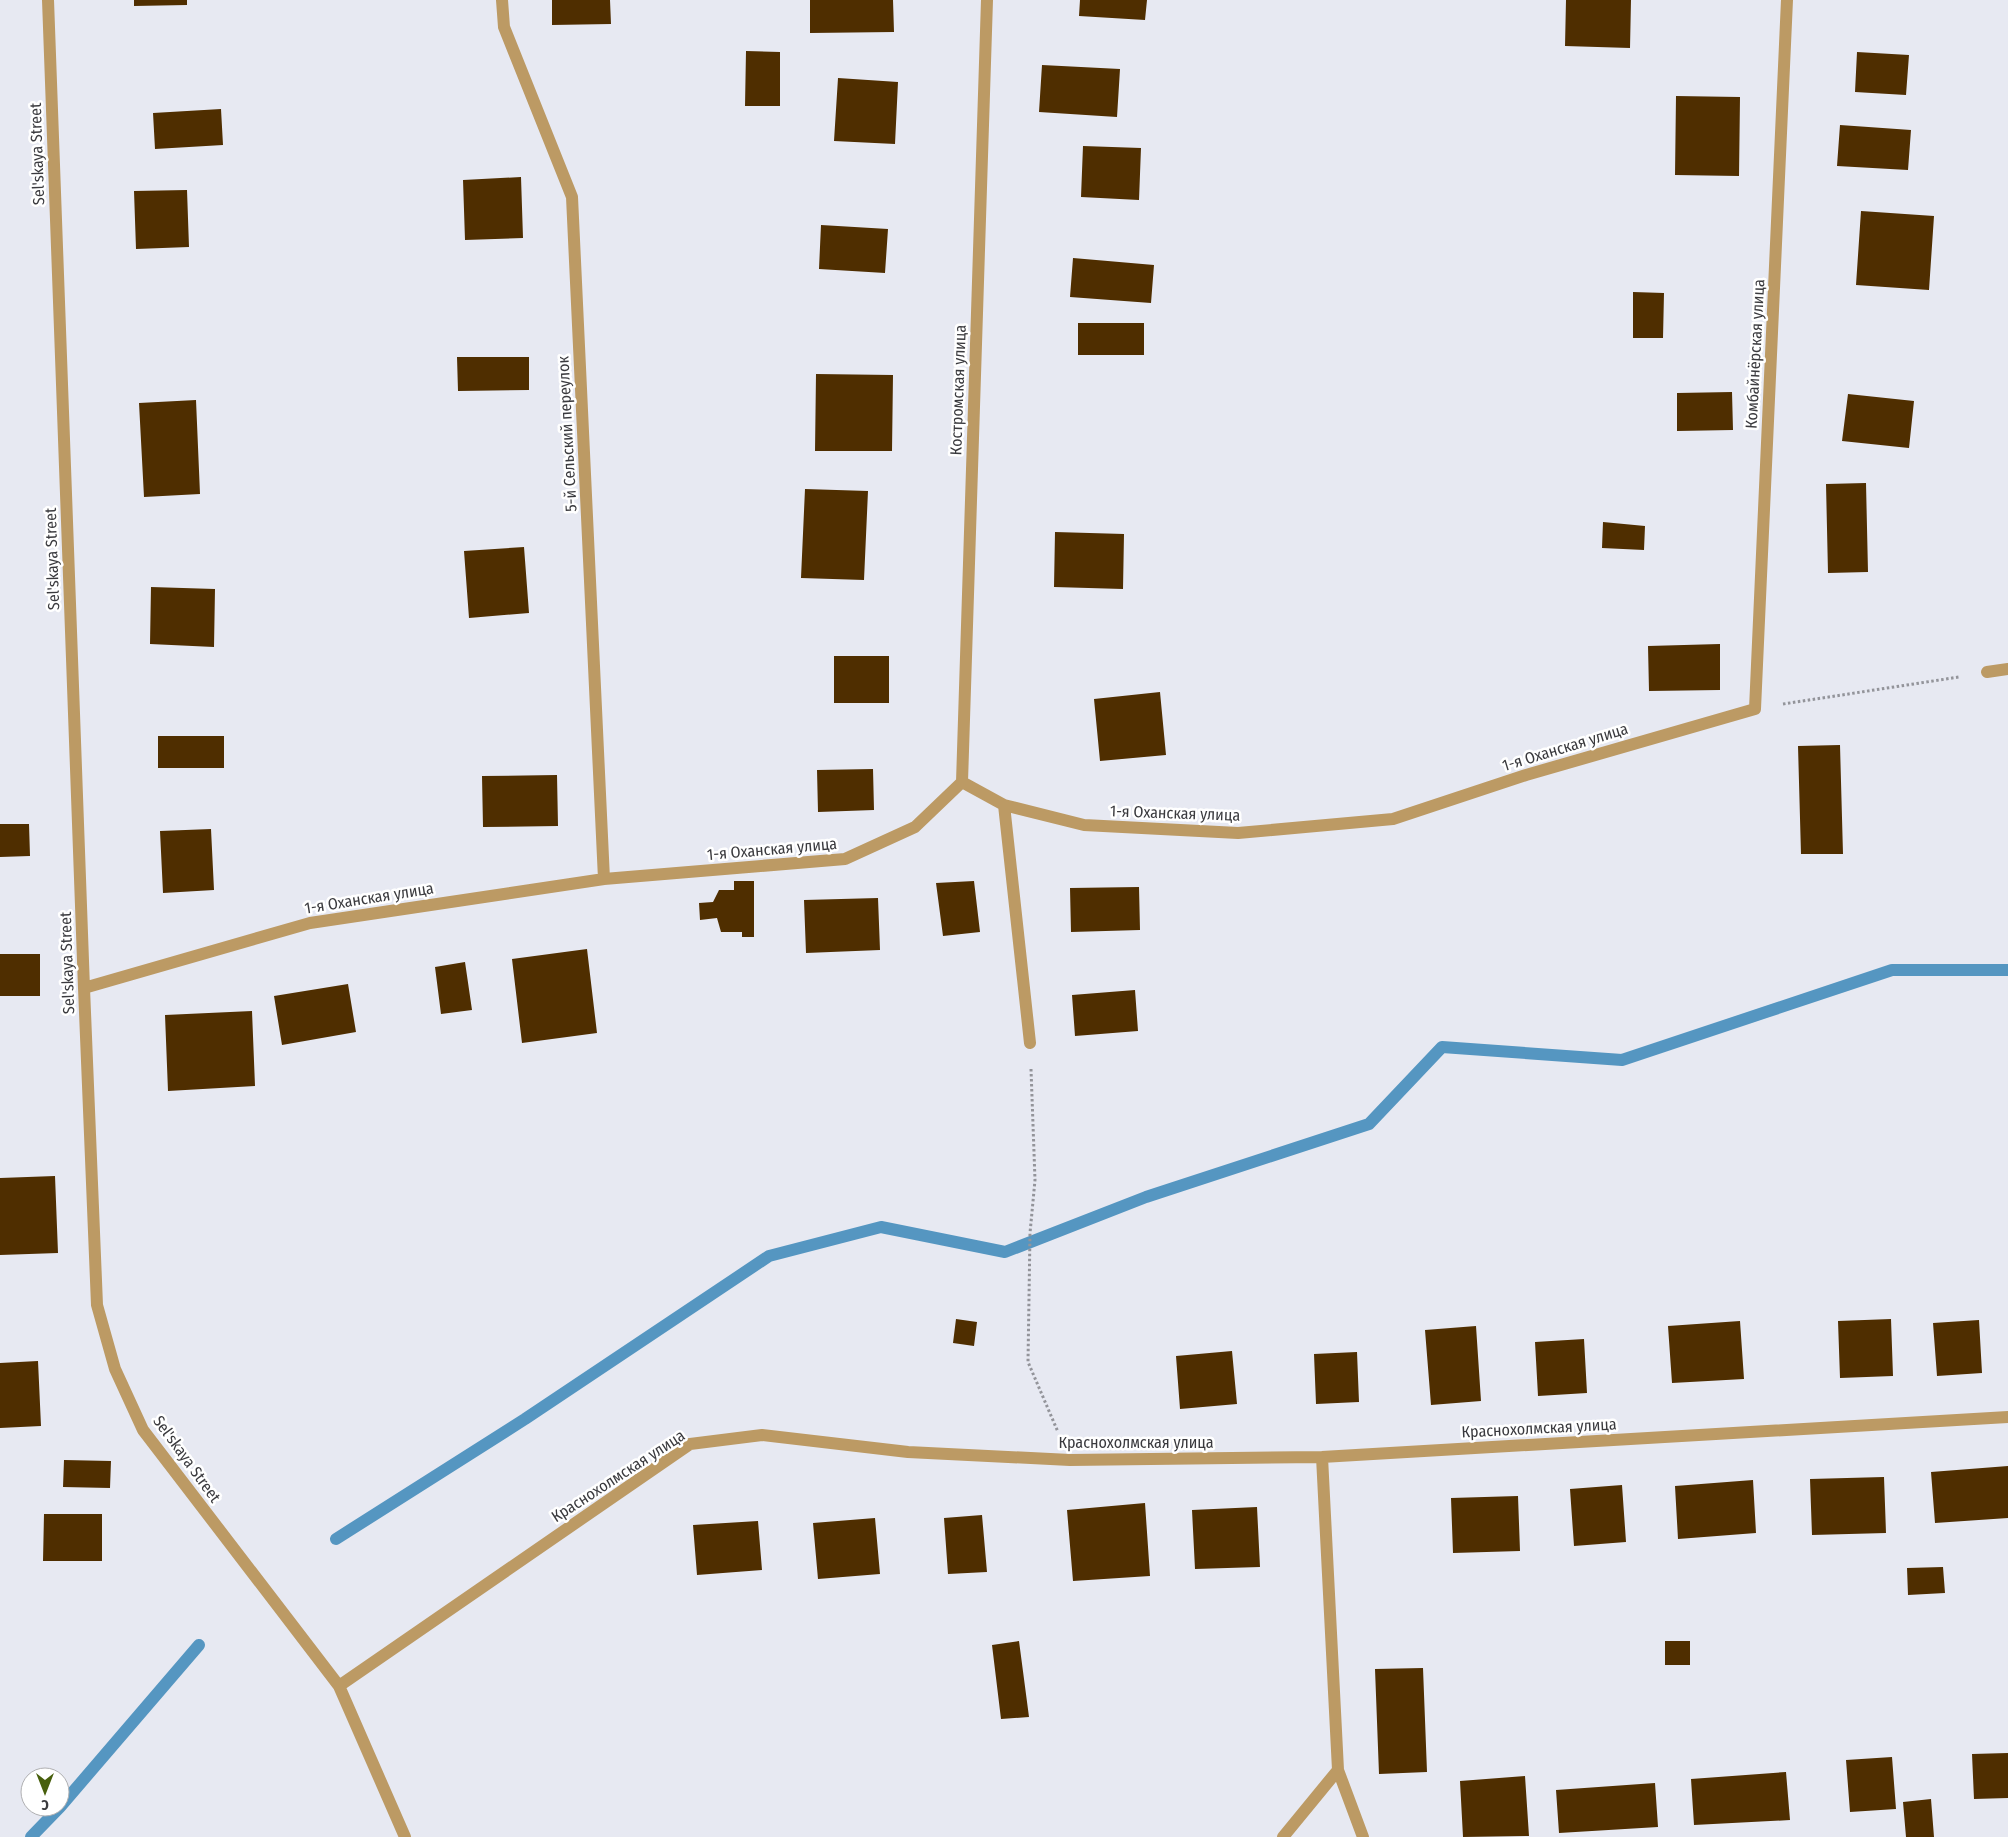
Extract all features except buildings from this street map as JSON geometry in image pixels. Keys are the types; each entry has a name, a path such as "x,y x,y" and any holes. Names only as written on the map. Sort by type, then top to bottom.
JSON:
{"street":[{"name":"Sel'skaya Street","path":"48,0 97,1305 115,1369 143,1430 339,1686 405,1837"},
{"name":"5-й Сельский переулок","path":"502,0 504,27 572,197 604,879"},
{"name":"Костромская улица","path":"962,782 987,0"},
{"name":"Комбайнёрская улица","path":"1755,709 1787,0"},
{"path":"1987,672 2008,669"},
{"name":"1-я Оханская улица","path":"84,988 310,923 604,879 845,859 915,827 962,782 1004,806 1084,825 1238,833 1393,819 1526,775 1755,709"},
{"path":"1004,806 1030,1043"},
{"name":"Краснохолмская улица","path":"339,1686 690,1444 762,1435 908,1452 1070,1460 1322,1457 2008,1418"},
{"path":"1322,1457 1338,1770 1363,1837"},
{"path":"1283,1837 1338,1770"}],"path":[{"path":"1755,709 1987,672"},
{"path":"1030,1043 1035,1180 1030,1233 1028,1362 1070,1460"}],"waterway":[{"path":"336,1539 525,1419 769,1256 881,1227 1005,1252 1146,1197 1369,1124 1442,1047 1622,1060 1892,970 2008,970"},
{"path":"70,1795 199,1645"},
{"path":"31,1837 50,1817"}]}
